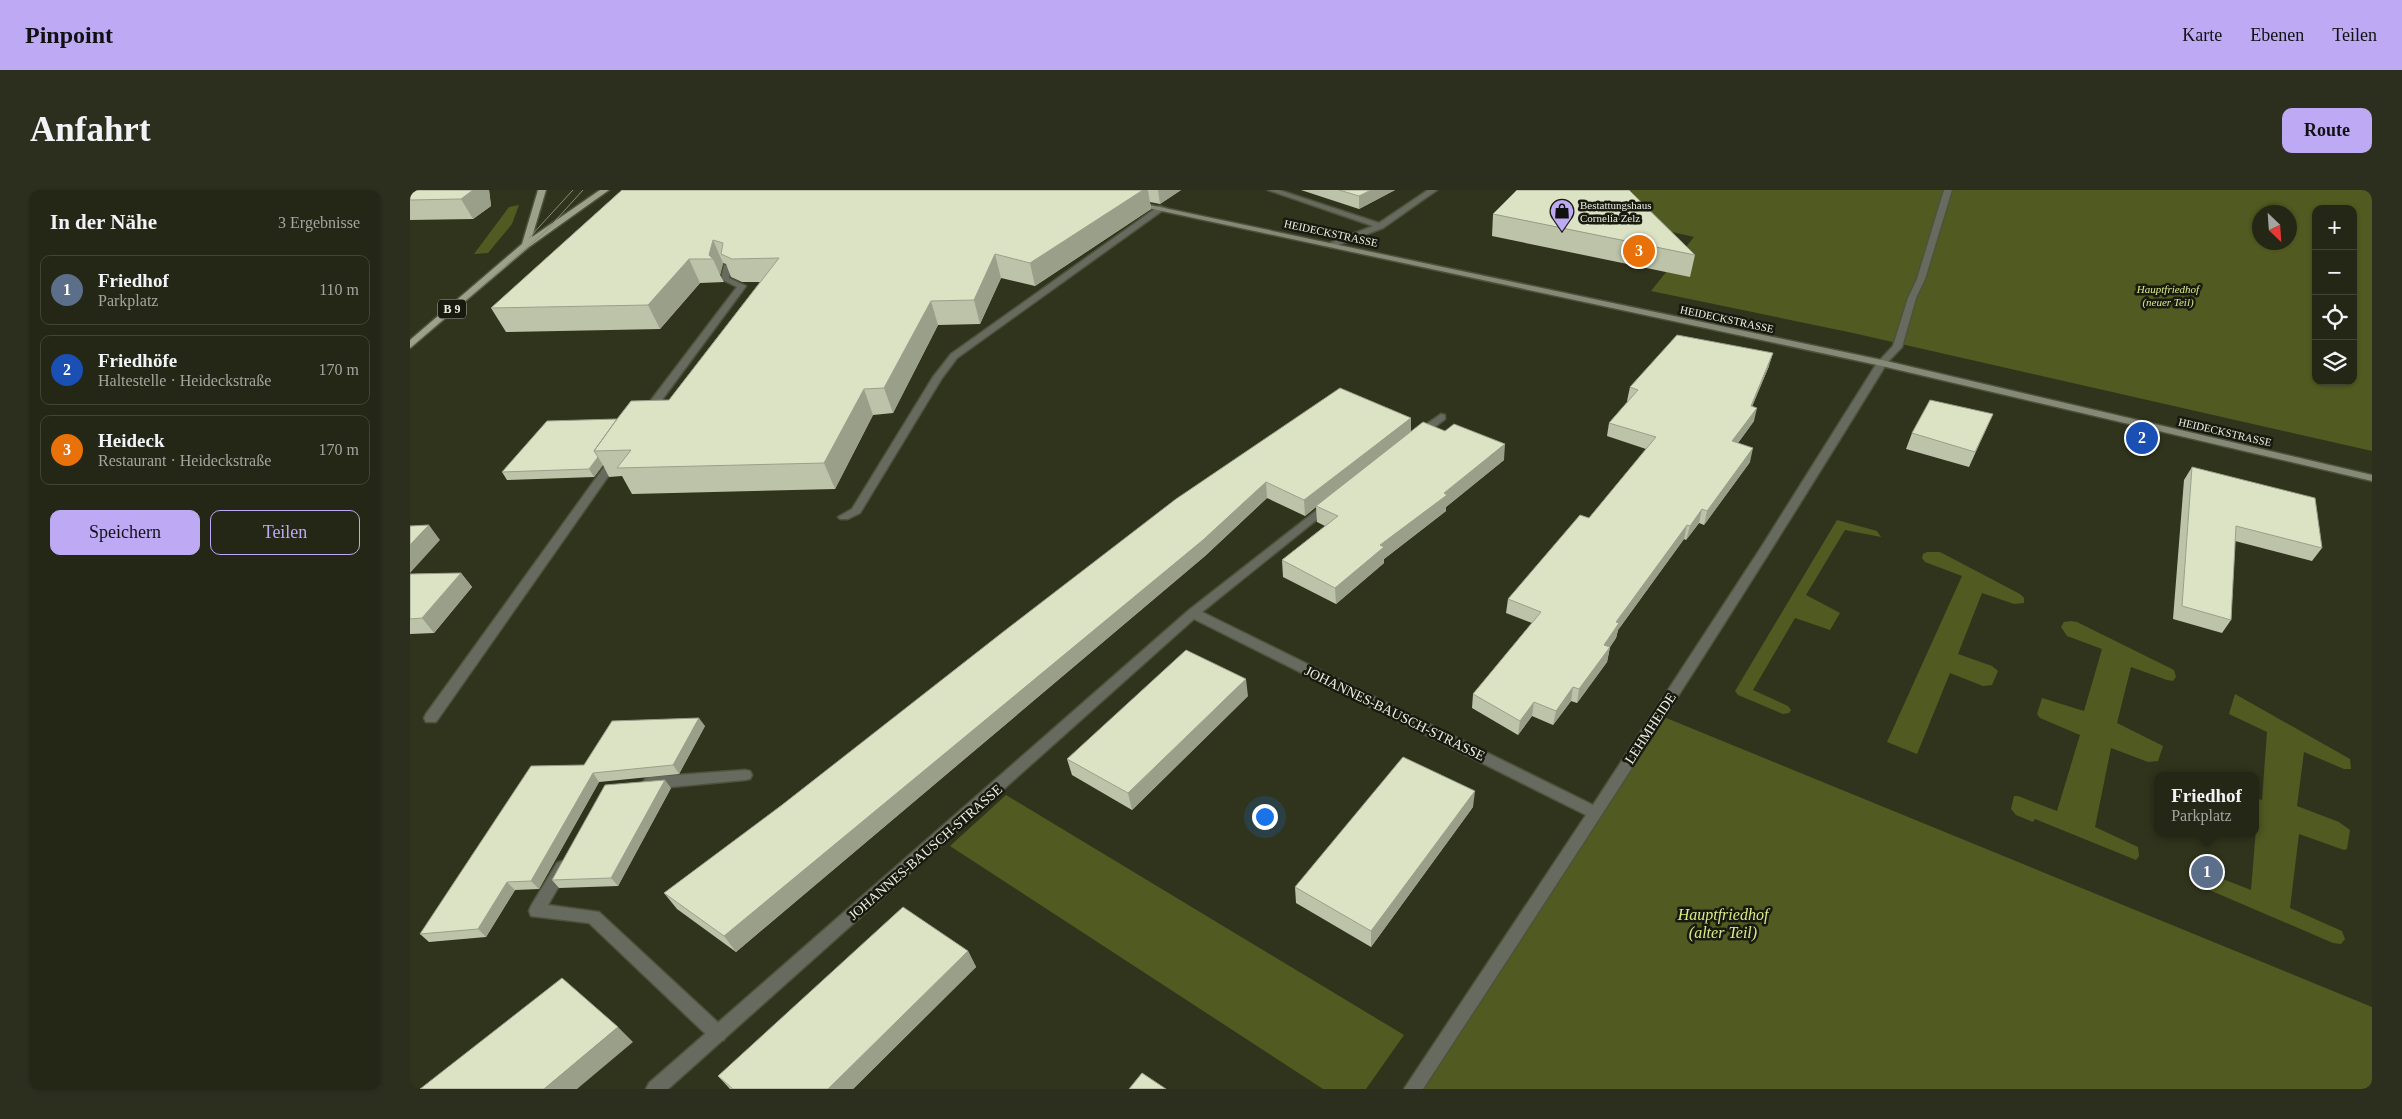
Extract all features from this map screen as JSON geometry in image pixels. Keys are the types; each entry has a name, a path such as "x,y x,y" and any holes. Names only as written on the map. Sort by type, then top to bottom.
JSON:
{"main road":[{"path":"526,245 542,190"},
{"name":"B 9","path":"410,345 526,245 605,190"}],"street":[{"path":"1272,190 1380,226"},
{"path":"1333,245 1380,226 1433,190"},
{"name":"LEHMHEIDE","path":"1413,1089 1596,813 1819,466 1882,364 1896,346 1912,298 1922,279 1948,190"},
{"name":"HEIDECKSTRASSE","path":"1124,200 1882,364 2372,478"},
{"path":"844,517 856,510 938,377 954,356 1162,208"},
{"path":"640,422 742,286 724,279 727,267"},
{"path":"1410,442 1440,417"},
{"path":"431,718 534,576 623,446"},
{"name":"JOHANNES-BAUSCH-STRASSE","path":"655,1089 1193,613 1340,497"},
{"name":"JOHANNES-BAUSCH-STRASSE","path":"1193,613 1596,813"},
{"path":"636,785 746,775"},
{"path":"569,853 537,911 593,918 718,1034"}],"green space":[{"name":"Hauptfriedhof (neuer Teil)","path":"1619,190 2372,190 2372,451 1853,333 1651,291 1694,237 1659,229"},
{"path":"519,205 512,224 488,253 474,254 509,207"},
{"path":"1837,520 1877,531 1881,537 1845,530 1806,595 1840,613 1830,630 1795,618 1753,690 1788,706 1791,710 1789,713 1783,714 1738,695 1735,691"},
{"path":"1927,552 1940,552 2020,594 2024,598 2024,603 2014,604 1982,593 1958,654 1992,666 1998,671 1992,685 1983,686 1950,673 1917,754 1887,742 1962,576 1925,562 1922,558 1923,554"},
{"path":"2064,622 2077,622 2174,670 2176,677 2173,681 2167,680 2131,667 2117,723 2163,746 2158,761 2148,762 2111,748 2095,827 2138,847 2139,856 2136,860 2035,819 2033,822 2016,815 2011,809 2014,796 2018,796 2057,811 2080,735 2040,718 2037,714 2042,698 2084,711 2102,649 2067,636 2061,627"},
{"path":"2235,694 2350,759 2351,769 2344,769 2304,752 2297,806 2339,822 2350,830 2347,849 2344,850 2299,834 2290,908 2342,931 2345,939 2341,944 2333,943 2200,886 2199,878 2202,874 2210,874 2251,890 2255,837 2259,837 2259,799 2262,800 2267,732 2229,714"},
{"name":"Hauptfriedhof (alter Teil)","path":"1659,715 2372,1007 2372,1089 1415,1089"},
{"path":"1006,795 1404,1035 1366,1089 1323,1089 950,846"}],"building":[{"path":"410,190 473,190 461,199 410,200"},
{"path":"622,190 1143,190 1030,263 995,254 974,300 931,301 884,388 864,389 824,463 617,468 631,450 594,451 614,423 631,401 669,400 779,258 732,259 721,254 723,243 713,240 709,255 713,259 689,259 648,305 491,308"},
{"path":"1339,190 1371,190 1359,196"},
{"path":"1517,190 1629,190 1695,255 1493,214"},
{"path":"1677,335 1773,353 1751,406 1757,408 1732,441 1753,448 1707,511 1702,509 1690,526 1687,525 1616,622 1619,623 1604,645 1610,647 1579,689 1573,687 1556,711 1534,702 1520,721 1473,694 1541,612 1508,599 1580,515 1589,518 1656,437 1609,423 1638,390 1630,387"},
{"path":"1340,388 1411,418 1304,500 1266,482 1203,540 724,936 664,893 782,805 1176,499"},
{"path":"1930,400 1993,414 1975,452 1912,433"},
{"path":"617,419 594,451 598,457 589,469 502,472 547,421"},
{"path":"1423,422 1445,431 1454,424 1505,444 1444,493 1447,495 1380,545 1384,547 1335,588 1282,560 1338,516 1316,506"},
{"path":"2192,467 2315,498 2322,548 2236,526 2231,620 2182,606"},
{"path":"429,525 410,545 410,526"},
{"path":"461,573 422,618 410,619 410,574"},
{"path":"1186,650 1246,679 1128,793 1067,759"},
{"path":"699,718 673,765 593,773 531,881 507,882 478,929 420,934 531,766 584,765 612,721"},
{"path":"1403,757 1475,791 1371,931 1295,887"},
{"path":"665,780 611,878 552,880 605,785"},
{"path":"903,907 968,951 828,1089 733,1089 718,1076"},
{"path":"562,978 618,1027 544,1089 420,1089"},
{"path":"1142,1073 1166,1089 1129,1089"}],"tram line":[{"path":"529,238 573,190"},
{"path":"410,348 546,231 583,190"}],"place":[{"name":"Bestattungshaus Cornelia Zelz","path":"1562,232"},
{"name":"Heideck","path":"1639,251"},
{"name":"Friedhöfe","path":"2142,438"},
{"name":"Friedhof","path":"2207,872"}]}
